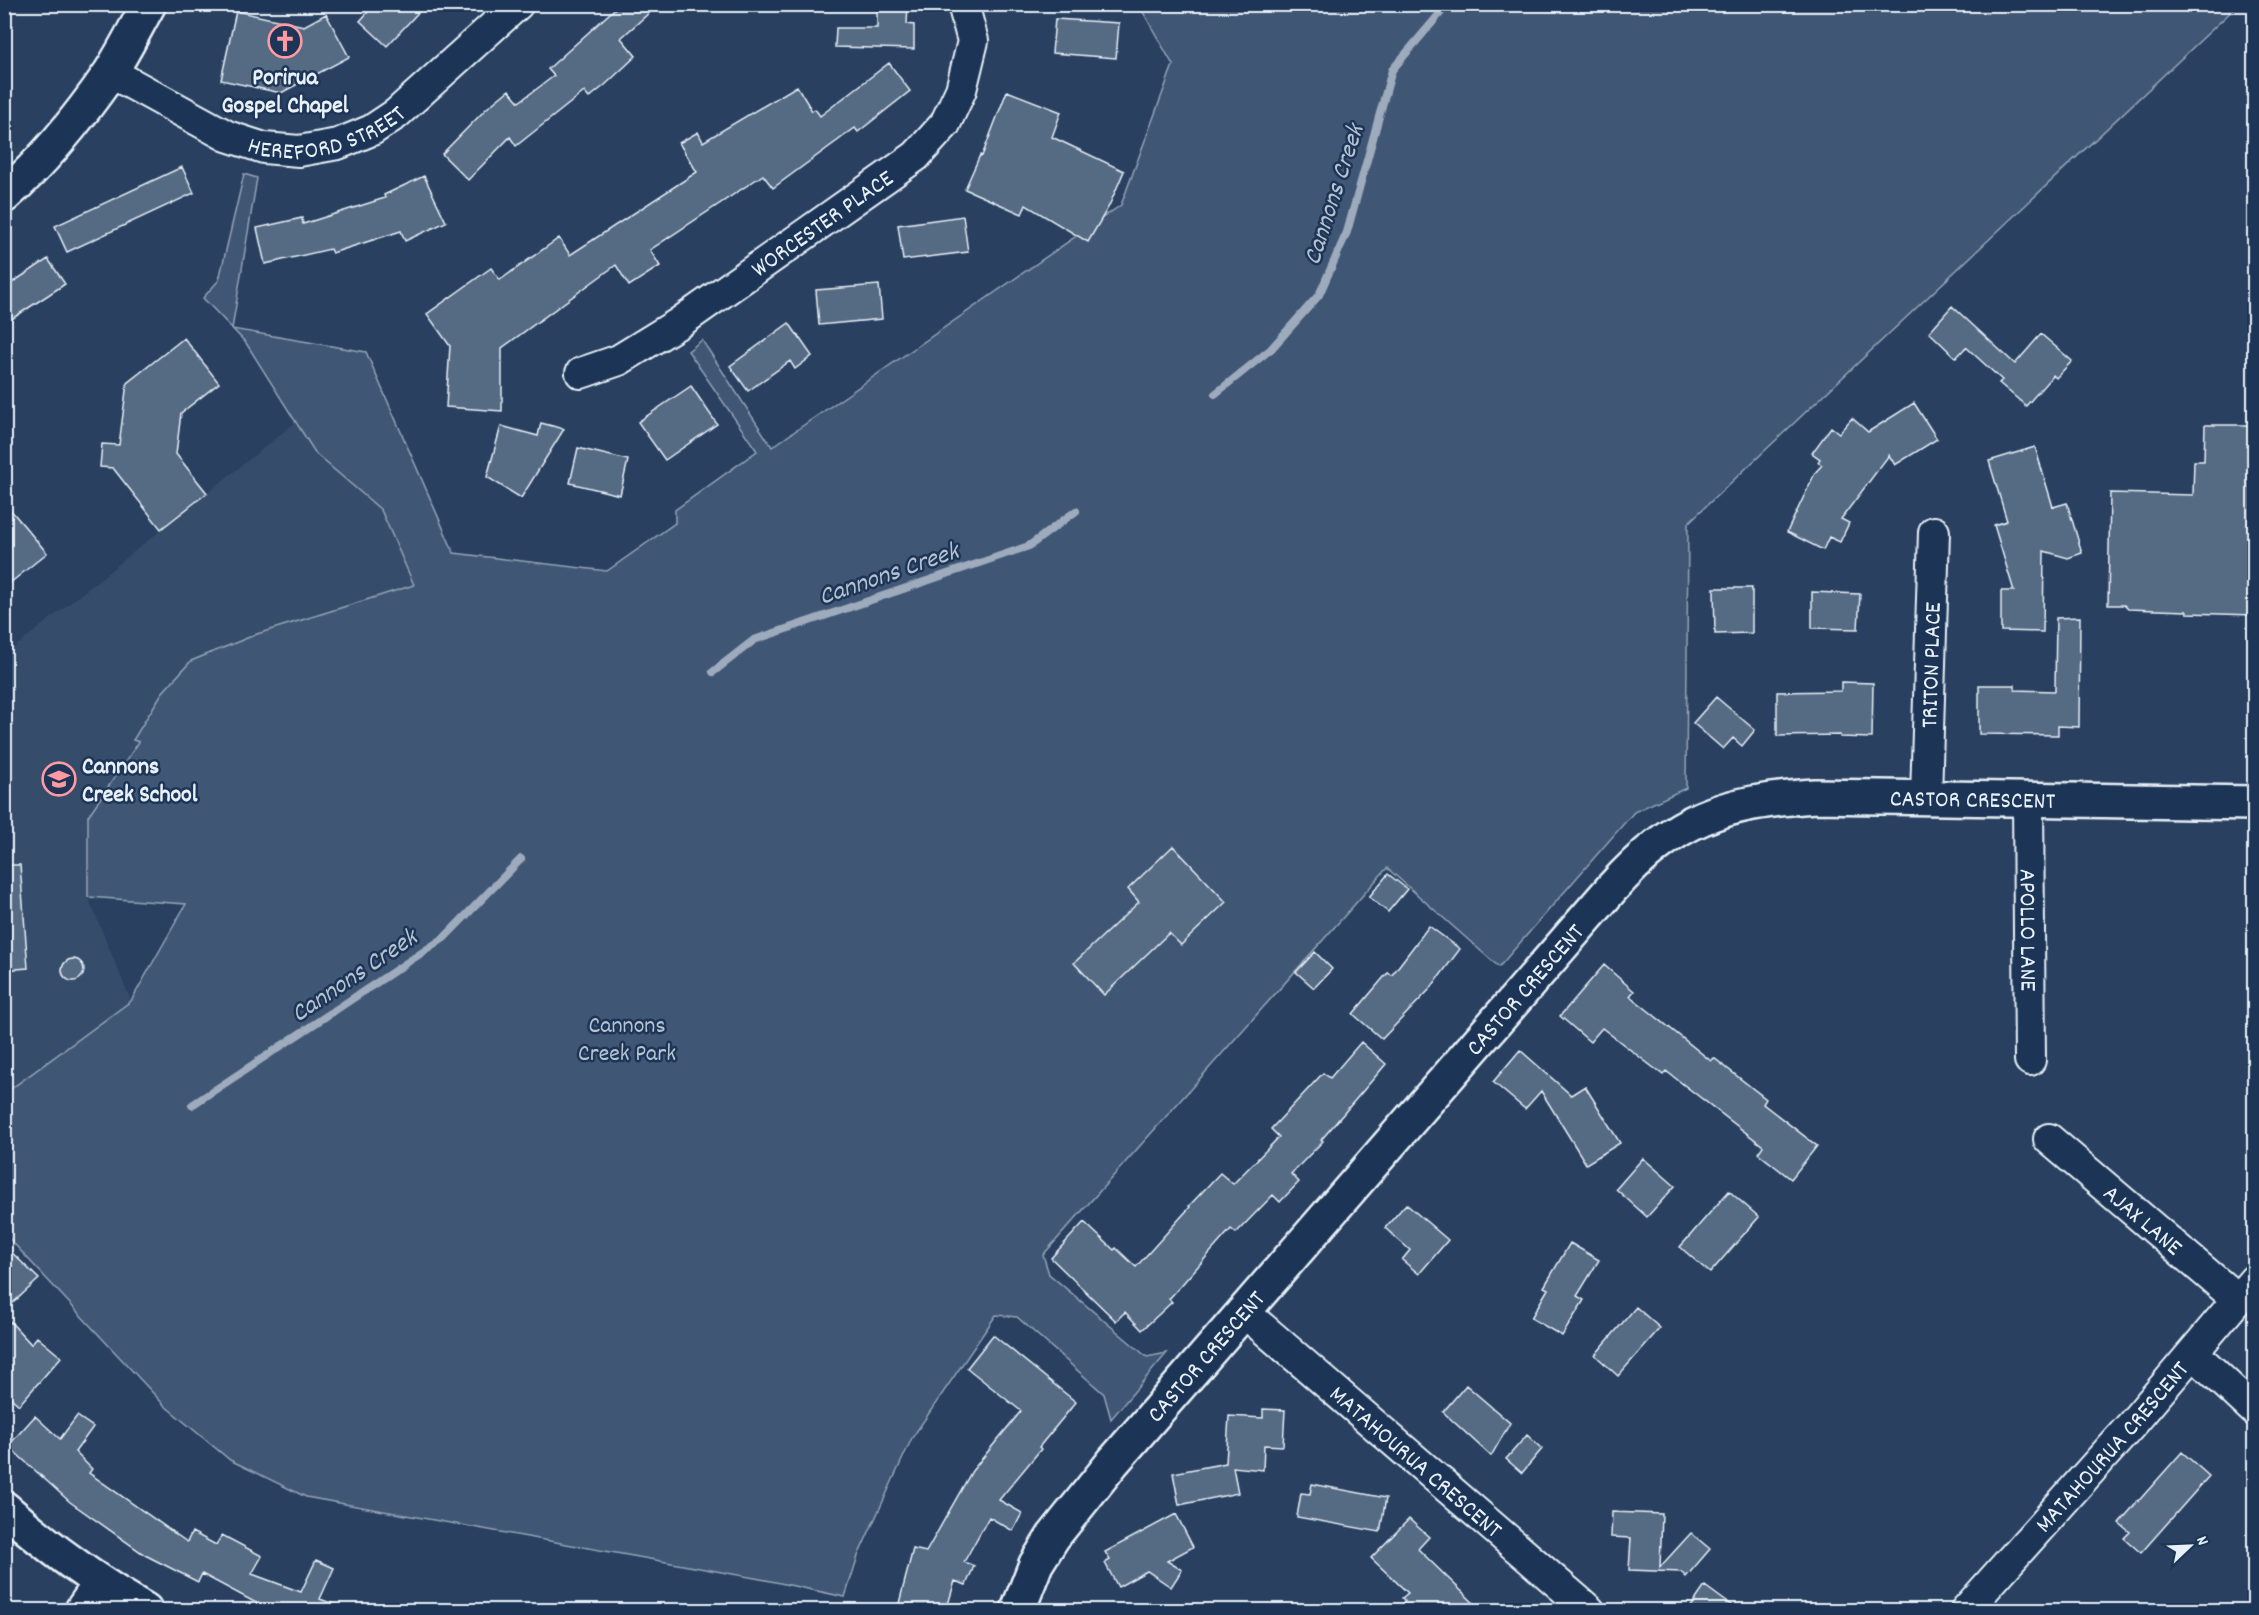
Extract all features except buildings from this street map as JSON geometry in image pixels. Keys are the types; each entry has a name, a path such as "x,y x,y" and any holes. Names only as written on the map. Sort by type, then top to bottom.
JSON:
{"street":[{"path":"4,196 64,131 110,72 149,4"},
{"name":"HEREFORD STREET","path":"110,72 227,136 264,148 299,151 338,144 372,130 396,114 518,4"},
{"name":"WORCESTER PLACE","path":"581,373 620,360 679,323 916,156 945,124 961,90 972,41 963,4"},
{"name":"TRITON PLACE","path":"1926,797 1934,532"},
{"name":"CASTOR CRESCENT","path":"1018,1611 1036,1564 1072,1512 1591,911 1634,864 1657,844 1690,823 1729,807 1769,799 1815,796 2254,803"},
{"name":"APOLLO LANE","path":"2028,800 2030,1060"},
{"name":"AJAX LANE","path":"2049,1139 2246,1290"},
{"name":"MATAHOURUA CRESCENT","path":"1966,1611 2246,1290"},
{"name":"MATAHOURUA CRESCENT","path":"1244,1312 1589,1611"},
{"path":"2193,1353 2254,1410"},
{"path":"4,1508 32,1533 100,1584 145,1611"},
{"path":"82,1611 100,1584"}],"shaded area":[{"name":"Cannons Creek School","path":"296,422 316,454 381,510 415,585 258,634 133,740 140,742 88,816 88,897 131,1001 5,1094 5,655"}],"green space":[{"name":"Cannons Creek Park","path":"1139,5 2238,5 1688,523 1686,788 1634,812 1499,967 1387,868 1043,1255 1049,1274 1147,1357 1167,1353 1111,1419 1104,1394 1017,1317 996,1315 912,1438 858,1556 845,1597 766,1580 306,1497 230,1460 165,1406 5,1234 4,1094 131,1001 186,904 88,897 88,816 139,742 133,740 162,693 191,661 257,634 414,585 381,510 316,454 246,343 233,329 366,352 454,553 607,571 675,523 675,510 757,451 688,351 702,340 772,447 1121,205 1173,65"},
{"path":"244,174 257,178 232,328 203,298 219,280"}],"waterway":[{"name":"Cannons Creek","path":"1215,394 1271,349 1319,295 1347,232 1392,70 1448,4"},
{"name":"Cannons Creek","path":"713,672 754,640 1029,546 1076,511"},
{"name":"Cannons Creek","path":"192,1105 444,938 521,859"}],"place":[{"name":"Porirua Gospel Chapel","path":"285,41"},
{"name":"Cannons Creek School","path":"59,779"}]}
